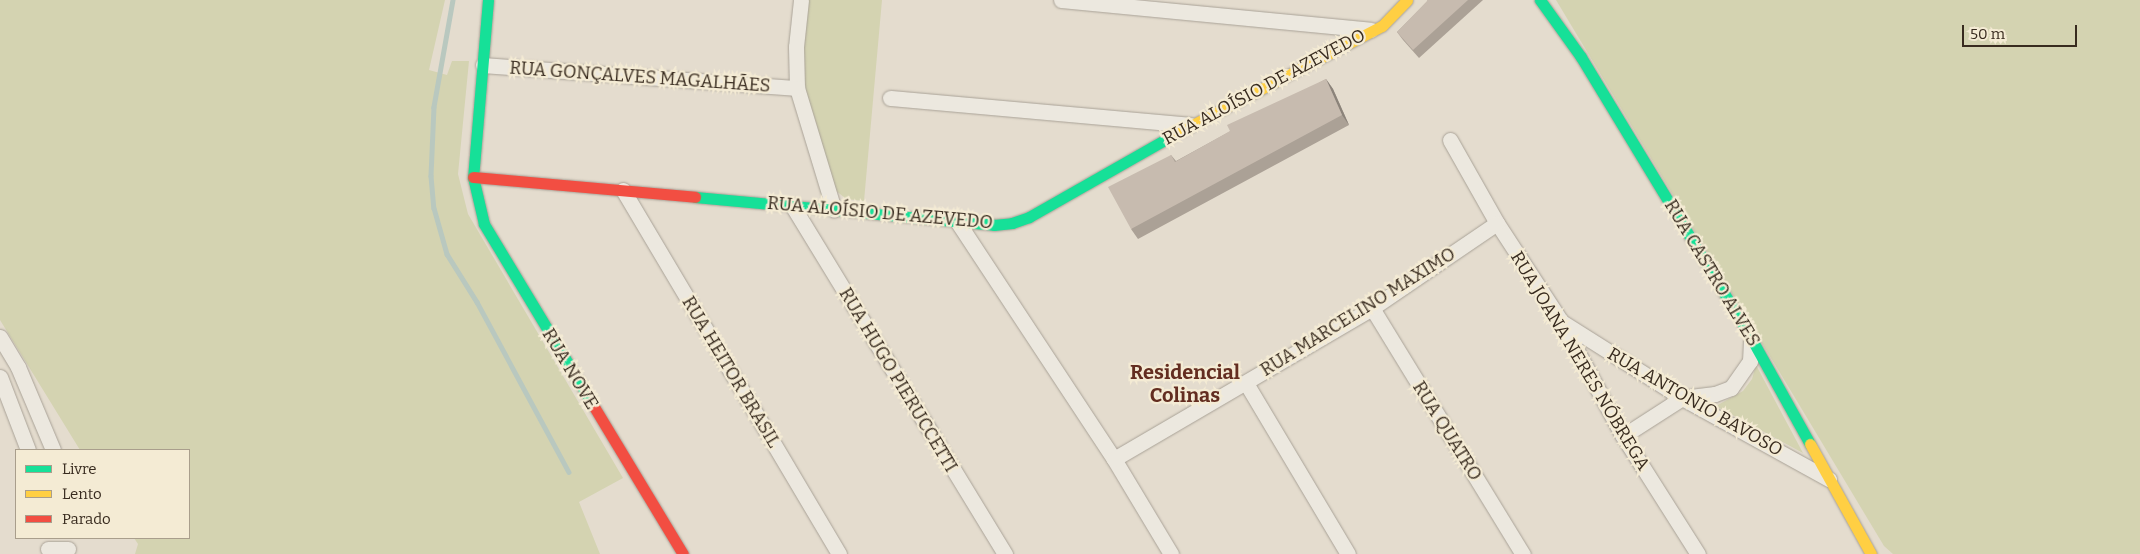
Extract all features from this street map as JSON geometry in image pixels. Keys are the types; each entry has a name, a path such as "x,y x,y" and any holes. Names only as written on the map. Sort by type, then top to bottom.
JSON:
{"street":[{"name":"RUA NOVE","path":"488,0 473,177 484,224 683,554"},
{"path":"801,0 796,47 797,88 834,210"},
{"path":"1061,0 1371,30"},
{"name":"RUA ALOÍSIO DE AZEVEDO","path":"473,177 994,225 1029,217 1190,125 1371,30 1398,13 1407,0"},
{"name":"RUA CASTRO ALVES","path":"1540,0 1581,58 1751,338 1832,480 1871,554"},
{"name":"RUA GONÇALVES MAGALHÃES","path":"483,65 797,88"},
{"path":"890,98 1190,125"},
{"name":"RUA JOANA NERES NÓBREGA","path":"1450,140 1497,223 1561,321 1623,436 1698,554"},
{"name":"RUA HEITOR BRASIL","path":"623,190 839,554"},
{"name":"RUA HUGO PIERUCCETTI","path":"792,205 1004,554"},
{"path":"957,221 1114,459 1171,554"},
{"name":"RUA MARCELINO MAXIMO","path":"1114,459 1372,308 1497,223"},
{"name":"RUA QUATRO","path":"1372,308 1523,554"},
{"name":"RUA ANTONIO BAVOSO","path":"1561,321 1682,398 1832,480"},
{"path":"0,337 18,367 53,449"},
{"path":"1623,436 1682,398 1716,394 1731,388 1750,361 1751,338"},
{"path":"18,367 1,381 28,449"},
{"path":"1246,383 1348,554"},
{"path":"47,547 67,547"}],"green space":[{"path":"0,0 445,0 429,70 447,75 452,61 469,61 458,174 468,214 623,478 579,502 600,554 135,554 138,544 135,539 190,539 190,449 79,449 0,320"},
{"path":"806,0 882,0 864,201 846,199 834,189 806,103 801,62"},
{"path":"1556,0 2140,0 2140,554 1893,554 1884,546"},
{"path":"1756,365 1803,453 1716,406 1743,391 1752,379"}],"building":[{"path":"1428,0 1468,0 1413,50 1397,32"},
{"path":"1326,79 1342,115 1131,229 1108,187 1171,155 1175,162 1230,131 1227,125"}],"waterway":[{"path":"453,0 434,107 431,176 434,208 447,254 477,302 569,472"}],"traffic: fast":[{"path":"488,0 473,177 484,224 593,405"},
{"path":"1540,0 1581,57 1751,338 1810,444"},
{"path":"695,197 994,225 1012,223 1029,217 1175,134"}],"traffic: slow":[{"path":"1175,134 1382,26 1407,0"},
{"path":"1810,444 1871,554"}],"traffic: jam":[{"path":"473,177 695,197"},
{"path":"593,405 683,554"}],"district":[{"name":"Residencial Colinas","path":"1185,384"}]}
